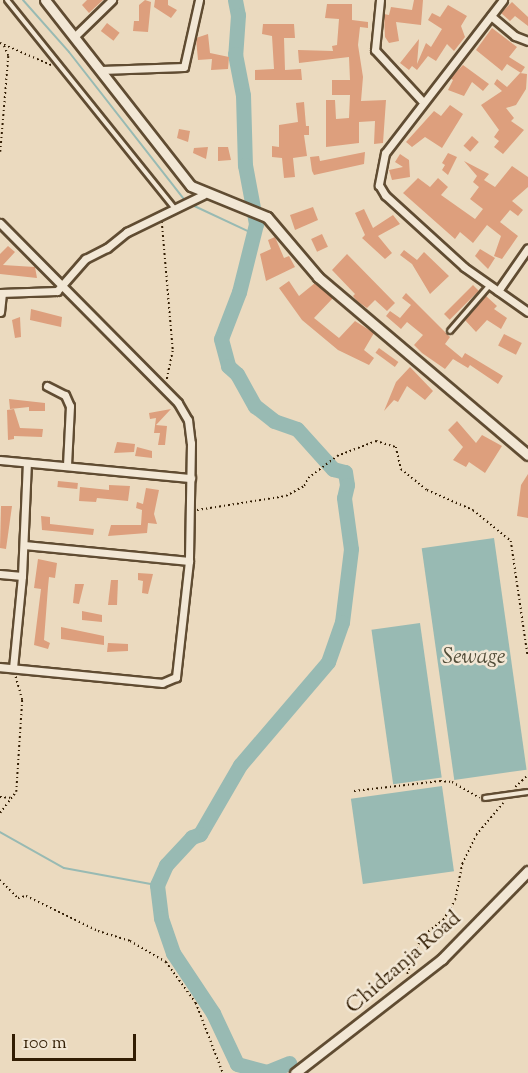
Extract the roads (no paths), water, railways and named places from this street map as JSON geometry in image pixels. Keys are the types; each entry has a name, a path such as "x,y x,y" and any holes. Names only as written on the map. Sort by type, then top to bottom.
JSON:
{"street":[{"path":"45,0 184,179 203,195 267,218 318,277 528,455"},
{"path":"74,37 112,0"},
{"path":"101,70 184,67 199,0"},
{"path":"380,0 375,50 423,102"},
{"path":"502,0 423,102 382,160 379,185 385,195 454,258 489,286 528,312"},
{"path":"491,16 515,36 528,41"},
{"path":"0,312 1,293 52,293 62,286 85,259 147,221 161,218 203,195"},
{"path":"0,223 165,391 188,420 191,478 189,561 179,670 170,682 0,667"},
{"path":"498,291 528,248"},
{"path":"47,386 65,395 70,406 67,466"},
{"path":"0,460 191,478"},
{"path":"12,668 22,576 27,463"},
{"path":"24,545 189,561"},
{"path":"0,574 22,576"},
{"name":"Chidzanja Road","path":"296,1073 442,959 528,871"}],"lane":[{"path":"7,0 175,209"},
{"path":"450,331 489,286"},
{"path":"485,798 528,792"}],"water":[{"name":"Sewage","path":"494,538 527,770 454,780 422,548"},
{"name":"Sewage","path":"420,623 442,777 393,784 371,630"},
{"path":"442,786 454,871 363,884 351,799"}],"waterway":[{"path":"23,0 69,52 184,199"},
{"path":"235,0 238,15 235,54 243,95 245,165 256,224 239,292 221,339 228,366 237,374 255,406 274,421 297,429 333,469 345,472 347,485 344,498 351,549 342,622 328,662 240,765 200,834 192,837 166,865 157,885 161,918 173,953 213,1013 237,1064 267,1072 289,1063"},
{"path":"190,204 254,234"},
{"path":"0,832 64,868 157,885"}]}
